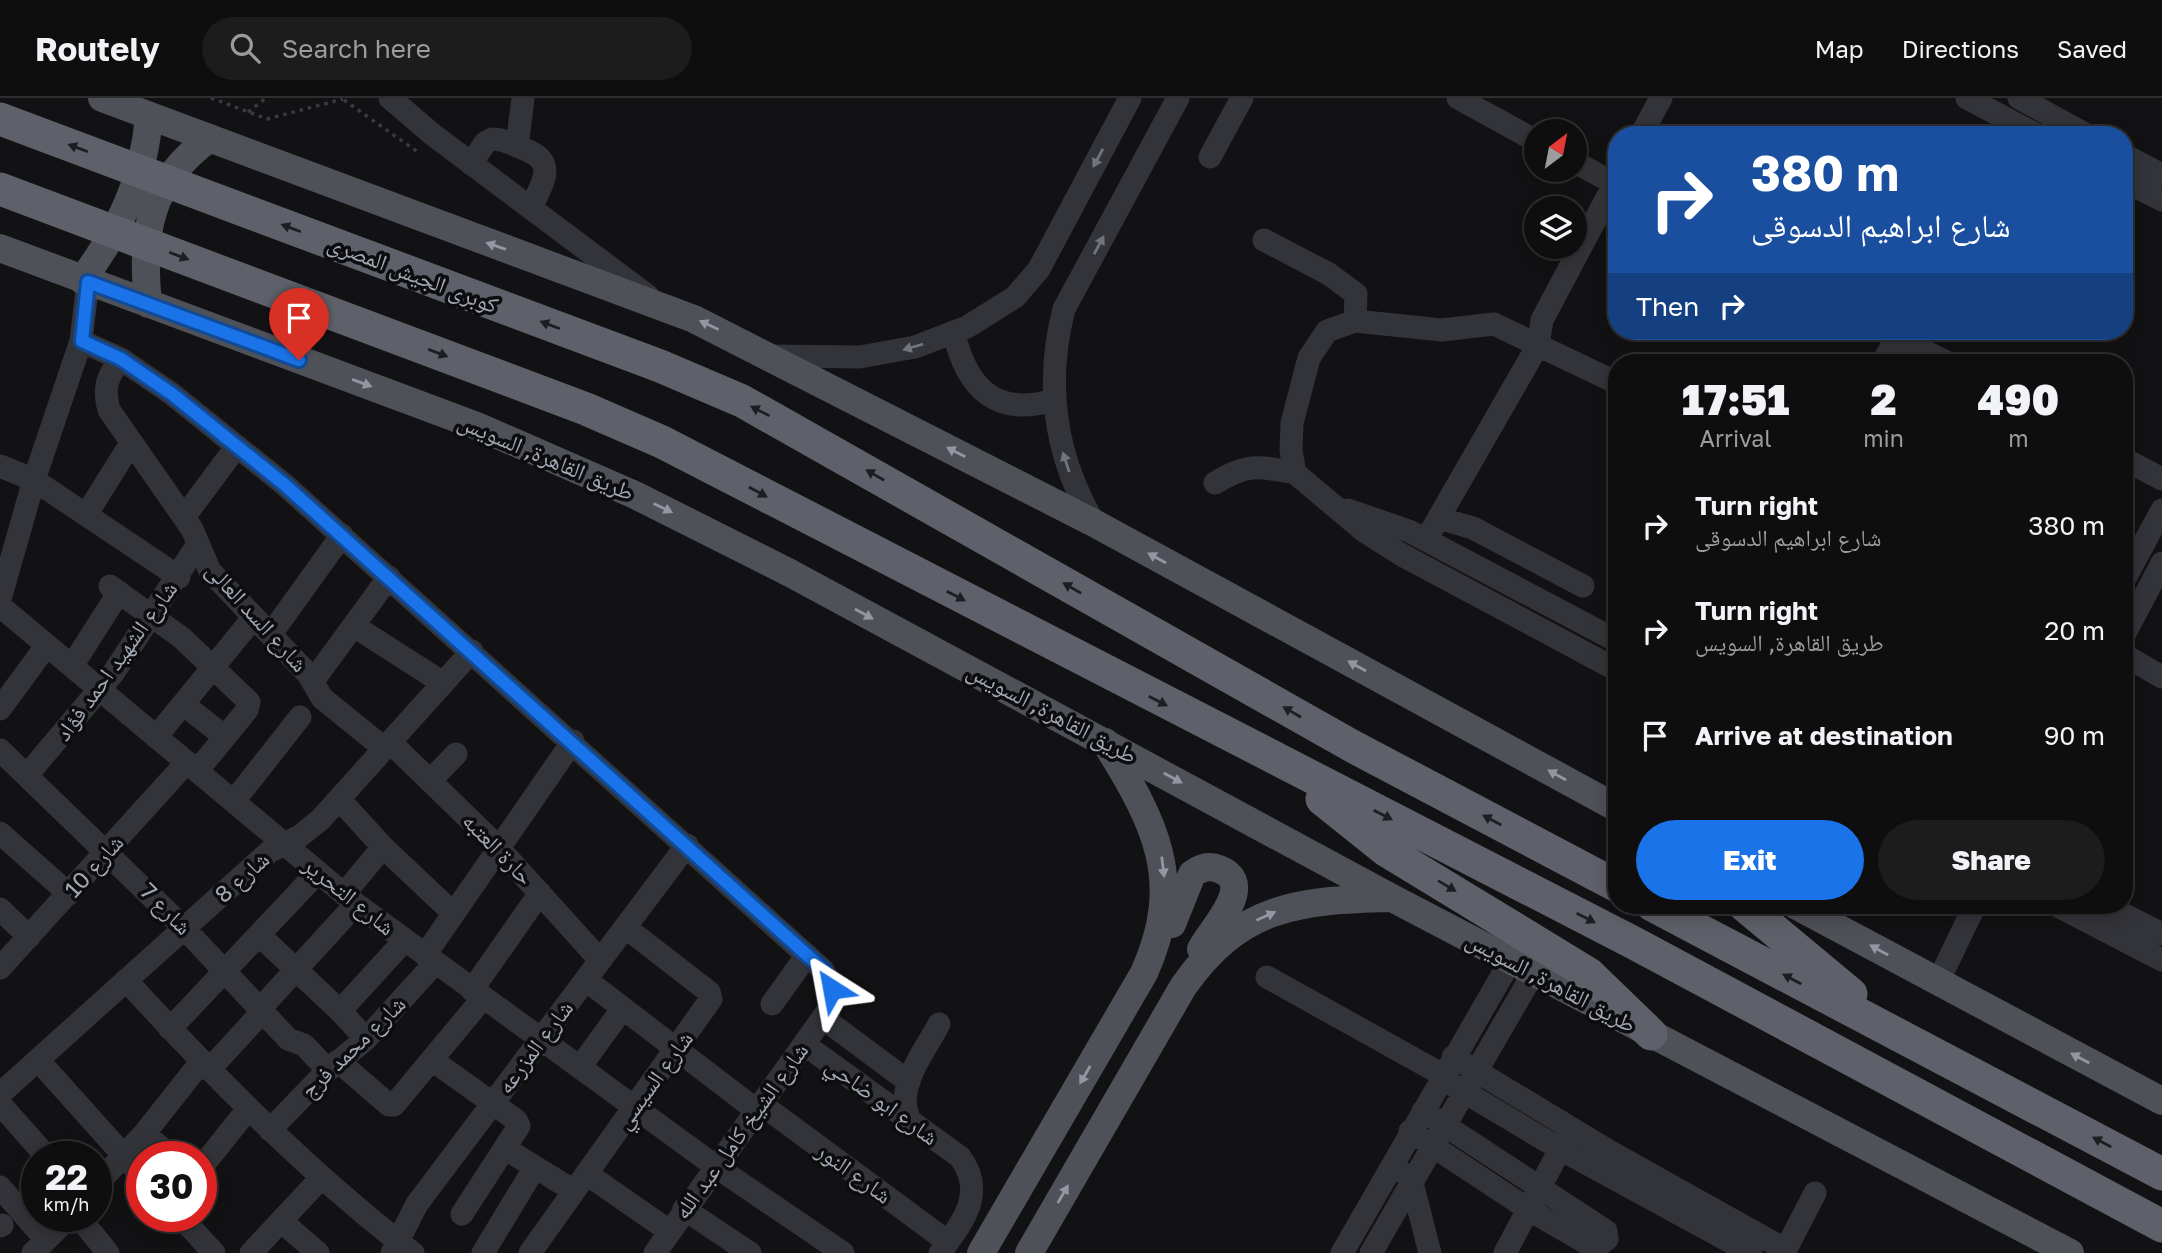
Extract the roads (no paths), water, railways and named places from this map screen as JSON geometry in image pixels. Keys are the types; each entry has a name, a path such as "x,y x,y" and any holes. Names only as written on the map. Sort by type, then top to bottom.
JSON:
{"highway":[{"name":"كوبرى الجيش المصرى","path":"0,119 660,366 742,401 1352,746 1608,882"},
{"path":"0,189 586,409 662,442 1634,943 2162,1226"},
{"path":"1296,771 1330,806 1377,844 1589,974 1651,1034"},
{"path":"1669,914 2162,1174"},
{"path":"1755,914 1901,1036"}],"main road":[{"path":"102,98 464,234 656,302 769,356 1094,523 1608,803"},
{"path":"85,281 111,240 131,201 144,159 149,116"},
{"path":"148,304 145,244 153,209 170,176 195,149 210,138"},
{"name":"طريق القاهرة, السويس","path":"0,248 477,426 613,485 735,544 1392,898 2070,1253"},
{"path":"1103,740 1148,814 1161,853 1163,915 1153,954"},
{"path":"981,1253 1170,929 1192,874 1204,867 1218,868 1230,877 1234,897 1206,939 1194,971 1029,1253"},
{"path":"1194,971 1235,932 1269,914 1325,900 1392,898"},
{"path":"1813,914 2162,1101"}],"street":[{"path":"390,98 429,132 656,302"},
{"path":"508,142 510,98"},
{"path":"508,142 523,98"},
{"path":"769,356 860,358 915,347 954,332 1016,297 1039,269 1130,98"},
{"path":"1094,523 1076,489 1062,452 1053,400 1055,354 1064,309 1178,98"},
{"path":"1210,157 1242,98"},
{"path":"1458,98 1524,134"},
{"path":"1646,126 1661,98"},
{"path":"1968,98 2004,126"},
{"path":"2008,126 2021,99 2070,126"},
{"path":"471,163 488,140 508,142 537,154 545,166 544,180 531,208"},
{"path":"2133,160 2162,175"},
{"path":"1587,168 1608,178"},
{"path":"2133,186 2162,200"},
{"path":"1426,540 1538,345 1542,320 1608,197"},
{"path":"1265,240 1329,274 1356,294 1355,321"},
{"path":"0,599 34,480 82,341 85,281"},
{"path":"1295,473 1291,451 1292,424 1309,358 1327,331 1355,321 1442,330 1494,324 1608,379"},
{"path":"954,332 967,372 990,396 1021,406 1053,400"},
{"path":"1906,340 1931,354"},
{"path":"82,341 121,359 172,394 342,535 573,741 815,963 772,1004"},
{"name":"شارع السد العالى","path":"121,359 106,382 105,395 109,410 184,517 210,571 313,681 322,698 388,746"},
{"path":"86,515 131,443"},
{"path":"184,517 237,446"},
{"path":"2133,464 2162,479"},
{"path":"0,466 34,480 178,577"},
{"path":"1215,483 1237,469 1255,466 1295,473 1364,531 1402,555 1608,665"},
{"path":"1335,506 1426,540 1608,636"},
{"path":"2133,563 2162,510"},
{"path":"1439,518 1473,528 1583,586"},
{"path":"271,634 342,535"},
{"name":"شارع الشهيد احمد فؤاد","path":"29,774 100,690 153,616 198,544"},
{"path":"2133,618 2162,563"},
{"path":"313,681 389,577"},
{"path":"72,666 114,589 153,616 214,667"},
{"name":"شارع التحرير","path":"0,606 350,899 715,1166 843,1253"},
{"path":"156,737 254,617"},
{"path":"354,626 443,683"},
{"path":"0,709 47,646"},
{"name":"شارع 8","path":"0,1094 269,852 308,831 340,800 472,651"},
{"path":"2133,661 2162,677"},
{"name":"شارع 10","path":"0,968 107,851 225,737 247,710 249,702 214,667"},
{"path":"183,704 225,737"},
{"path":"234,802 300,717"},
{"name":"شارع محمد فرج","path":"270,1130 333,1065 366,1039 430,959 453,913 573,741"},
{"name":"حارة العتبه","path":"388,746 430,781 499,848 600,960"},
{"name":"شارع 7","path":"0,750 29,774 184,928 288,1039 304,1045 392,1105 396,1104 432,1060"},
{"path":"430,781 456,754"},
{"path":"340,800 383,847 453,913"},
{"path":"0,833 69,894"},
{"name":"شارع المزرعه","path":"401,1249 417,1204 687,845"},
{"path":"112,1167 297,969 350,899 383,847"},
{"path":"170,1029 318,872"},
{"path":"462,1214 506,1149 519,1128 519,1123 432,1060 478,994 540,893"},
{"path":"0,909 29,937"},
{"path":"1938,982 1971,914"},
{"path":"2073,914 2162,960"},
{"path":"2123,914 2162,934"},
{"name":"شارع السيسي","path":"531,1253 708,1006 711,995 625,926"},
{"path":"259,935 297,969 366,1039"},
{"path":"340,1011 405,940"},
{"name":"شارع الشيخ كامل عبد الله","path":"655,1253 829,1009 832,989 815,963"},
{"path":"1342,1253 1446,1070 1522,966"},
{"path":"1371,1253 1411,1179 1478,1071 1522,966"},
{"path":"1267,977 1446,1070 1464,1093 1560,1149 1655,1188 1785,1251 1815,1193"},
{"path":"126,980 248,1109 401,1249"},
{"name":"شارع النور","path":"586,980 944,1247 965,1217 972,1197 970,1176 960,1157"},
{"path":"580,1068 623,1008"},
{"path":"823,1018 909,1083"},
{"path":"911,1122 903,1102 909,1083 939,1024"},
{"name":"شارع ابو ضاحي","path":"804,1044 960,1157"},
{"path":"38,1060 126,1160"},
{"path":"1446,1070 1478,1071 1571,1129 1751,1253"},
{"path":"0,1104 33,1141"},
{"path":"217,1148 248,1109"},
{"path":"1410,1131 1583,1248 1601,1246 1608,1235 1423,1111"},
{"path":"1511,1251 1528,1209 1571,1129"},
{"path":"144,1134 153,1141"},
{"path":"506,1149 535,1167 580,1183 669,1231"},
{"path":"1391,1165 1411,1179 1430,1253"},
{"path":"483,1253 535,1167"},
{"path":"251,1253 322,1177"},
{"path":"0,1187 39,1246 53,1232"},
{"path":"684,1209 750,1253"},
{"path":"281,1221 318,1253"},
{"path":"91,1232 108,1253"},
{"path":"195,1232 214,1253"}]}
